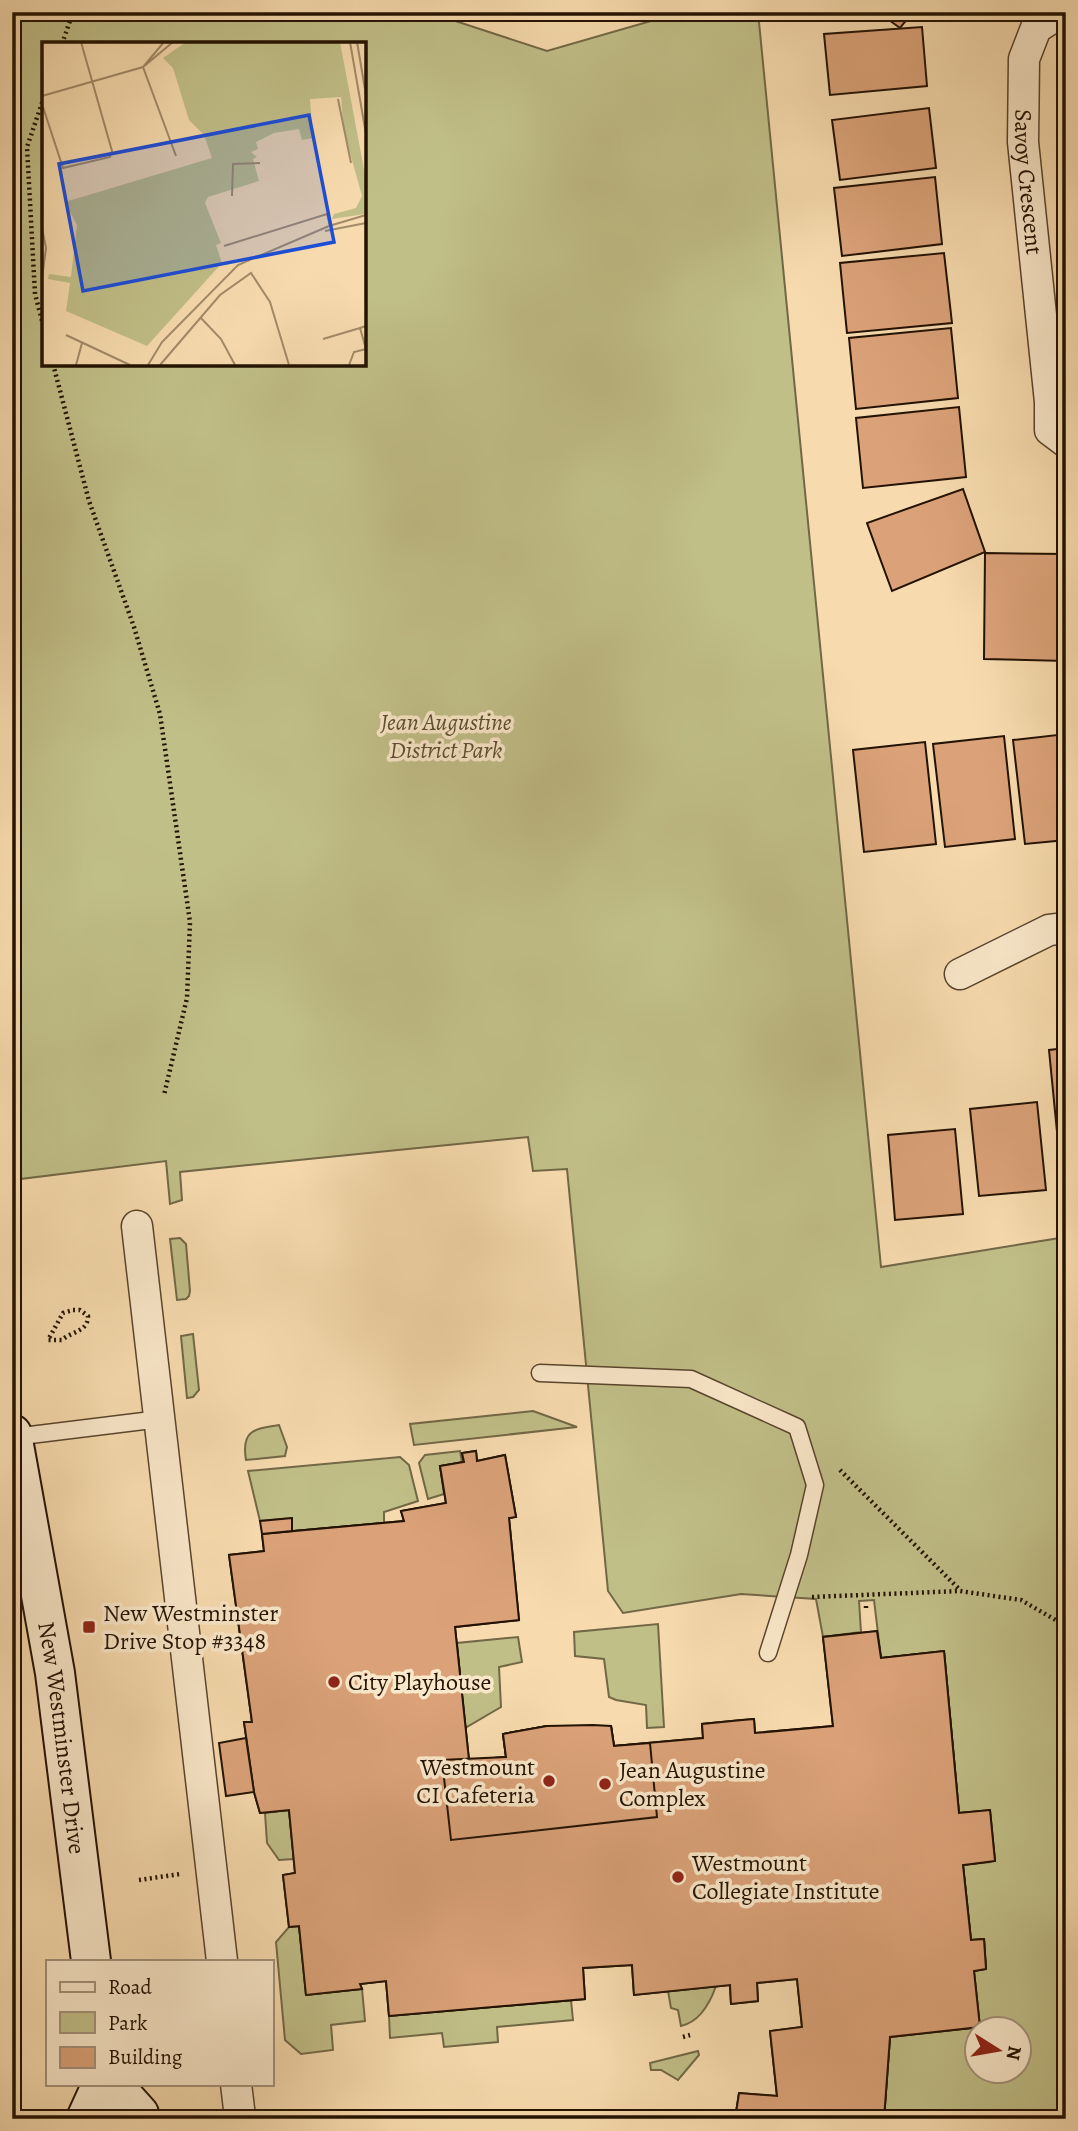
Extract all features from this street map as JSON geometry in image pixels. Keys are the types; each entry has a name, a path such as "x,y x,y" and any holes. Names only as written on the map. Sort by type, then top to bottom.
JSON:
{"street":[{"name":"Savoy Crescent","path":"1060,12 1036,28 1024,59 1023,142 1050,402 1050,430 1066,442"},
{"path":"960,974 1049,930 1066,928"},
{"path":"137,1226 222,1960"},
{"name":"New Westminster Drive","path":"13,1436 55,1673 91,1960"},
{"path":"86,2119 101,2086"},
{"path":"114,2086 139,2114 139,2119"},
{"path":"233,2118 236,2086"}],"lane":[{"path":"540,1373 691,1379 797,1427 815,1485 799,1555 768,1653"},
{"path":"13,1436 160,1419"}],"path":[{"path":"63,42 73,12"},
{"path":"42,103 27,147 35,294 42,320"},
{"path":"54,366 89,501 134,627 160,714 190,922 187,998 164,1095"},
{"path":"80,1310 88,1316 88,1321 80,1331 69,1333 62,1340 48,1340 63,1313 80,1310"},
{"path":"797,1427 960,1591"},
{"path":"786,1597 960,1591 1021,1600 1066,1626"},
{"path":"139,1880 212,1870"},
{"path":"683,2037 690,2035"}],"green space":[{"name":"Jean Augustine District Park","path":"12,12 428,12 547,51 682,12 758,12 881,1267 1066,1237 1066,2119 884,2119 890,2037 974,1971 986,1969 984,1939 971,1940 963,1865 990,1862 989,1811 959,1813 944,1651 881,1658 874,1600 859,1601 861,1632 823,1637 816,1599 741,1594 623,1613 608,1591 567,1169 533,1171 528,1137 180,1172 182,1200 170,1204 166,1161 12,1180"},
{"path":"180,1238 186,1244 190,1291 186,1299 177,1300 170,1239"},
{"path":"193,1334 199,1390 193,1397 187,1398 181,1336"},
{"path":"533,1411 577,1427 414,1445 410,1424"},
{"path":"279,1425 287,1447 285,1456 246,1460 246,1442 251,1433"},
{"path":"460,1451 462,1462 440,1466 444,1494 428,1499 419,1463 425,1455"},
{"path":"400,1457 409,1465 418,1501 384,1512 384,1523 292,1531 291,1518 260,1521 248,1471"},
{"path":"658,1624 664,1727 647,1728 646,1705 609,1697 604,1659 575,1656 574,1632"},
{"path":"518,1637 522,1662 499,1667 501,1707 465,1728 457,1643"},
{"path":"289,1810 294,1859 279,1860 267,1843 265,1813"},
{"path":"299,1926 307,1995 362,1989 365,2021 331,2025 333,2050 301,2054 285,2040 276,1942 289,1927"},
{"path":"716,1986 703,2011 681,2026 678,2010 671,2008 668,1991"},
{"path":"571,2000 573,2020 497,2027 498,2042 444,2047 442,2033 390,2038 389,2016"},
{"path":"698,2051 699,2055 678,2080 661,2070 651,2070 650,2063"}],"building":[{"path":"878,12 913,12 900,28"},
{"path":"922,27 927,86 830,95 824,34"},
{"path":"929,108 936,168 840,180 832,120"},
{"path":"935,177 942,244 842,256 834,188"},
{"path":"944,253 952,323 847,333 840,263"},
{"path":"951,328 958,398 856,409 849,338"},
{"path":"959,407 966,477 863,488 856,418"},
{"path":"963,489 985,552 892,591 867,523"},
{"path":"985,553 1066,554 1066,661 984,659"},
{"path":"1066,734 1066,840 1025,844 1013,740"},
{"path":"1004,736 1015,839 945,847 933,744"},
{"path":"925,742 936,844 864,852 853,750"},
{"path":"1066,1048 1066,1151 1059,1152 1049,1050"},
{"path":"1037,1102 1046,1190 979,1196 970,1109"},
{"path":"955,1129 963,1214 895,1220 888,1135"},
{"name":"Jean Augustine Complex","path":"476,1451 477,1461 505,1455 516,1517 509,1518 519,1620 455,1627 469,1760 506,1757 503,1734 547,1726 611,1726 614,1746 703,1738 702,1724 742,1720 754,1719 755,1733 833,1726 823,1637 877,1631 881,1658 944,1651 959,1813 990,1810 995,1861 963,1865 971,1940 984,1939 986,1969 974,1971 979,2016 962,2016 962,2029 890,2037 884,2119 735,2119 739,2093 777,2096 770,2031 802,2027 797,1979 757,1983 758,2001 731,2004 730,1985 634,1995 632,1965 583,1968 585,1999 389,2016 386,1981 360,1984 362,1989 306,1995 299,1926 289,1927 283,1875 295,1873 289,1810 260,1813 254,1792 244,1722 252,1722 229,1555 264,1551 262,1534 404,1521 401,1511 446,1503 440,1466 464,1462 462,1453"},
{"name":"Jean Augustine Complex","path":"476,1451 477,1461 505,1455 516,1517 509,1518 519,1620 455,1627 469,1760 506,1757 503,1734 547,1726 611,1726 614,1746 703,1738 702,1724 742,1720 754,1719 755,1733 833,1726 823,1637 877,1631 881,1658 944,1651 959,1813 990,1810 995,1861 963,1865 971,1940 984,1939 986,1969 974,1971 979,2016 962,2016 962,2029 890,2037 884,2119 735,2119 739,2093 777,2096 770,2031 802,2027 797,1979 757,1983 758,2001 731,2004 730,1985 634,1995 632,1965 583,1968 585,1999 389,2016 386,1981 360,1984 362,1989 306,1995 299,1926 289,1927 283,1875 295,1873 289,1810 260,1813 254,1792 244,1722 252,1722 229,1555 264,1551 262,1534 404,1521 401,1511 446,1503 440,1466 464,1462 462,1453"},
{"path":"292,1518 292,1531 262,1534 260,1521"},
{"name":"Westmount CI Cafeteria","path":"547,1726 611,1726 614,1746 650,1743 657,1817 451,1840 442,1760 506,1757 503,1734"},
{"path":"246,1738 254,1792 226,1796 219,1743"}],"place":[{"name":"New Westminster Drive Stop #3348","path":"89,1627"},
{"name":"City Playhouse","path":"334,1682"},
{"name":"Westmount CI Cafeteria","path":"549,1781"},
{"name":"Jean Augustine Complex","path":"605,1784"},
{"name":"Westmount Collegiate Institute","path":"678,1877"}]}
